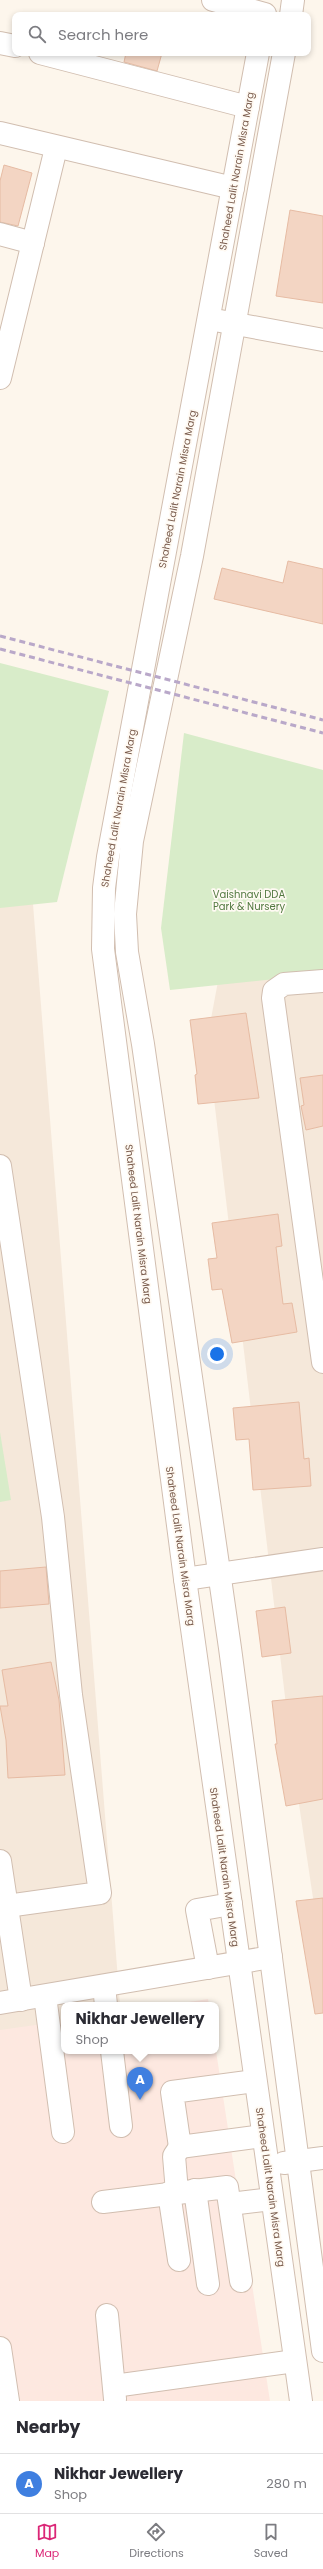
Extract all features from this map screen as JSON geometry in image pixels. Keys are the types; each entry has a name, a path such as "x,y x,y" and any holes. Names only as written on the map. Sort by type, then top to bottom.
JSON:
{"street":[{"path":"212,0 266,10"},
{"path":"291,12 293,0"},
{"path":"0,42 12,45"},
{"path":"52,56 248,107"},
{"name":"Shaheed Lalit Narain Misra Marg","path":"257,56 108,857 102,913 103,949 185,1579 301,2401"},
{"name":"Shaheed Lalit Narain Misra Marg","path":"283,56 192,556 132,841 125,914 127,952 143,1044 219,1574 323,2351"},
{"path":"0,133 56,148 233,188"},
{"path":"0,378 5,334 33,243 56,148"},
{"path":"0,234 33,243"},
{"path":"208,319 323,340"},
{"path":"323,981 284,984 274,991 273,998 323,1362"},
{"path":"0,1166 53,1517 71,1695 100,1893 7,1906"},
{"path":"185,1579 323,1559"},
{"path":"0,1861 7,1906 10,2002 45,1996 105,1995 208,1968 271,1957"},
{"path":"208,1968 197,1910 231,1904"},
{"path":"45,1996 63,2132"},
{"path":"112,2054 121,2126"},
{"path":"208,2284 180,2192 174,2156 180,2147 172,2092 255,2081"},
{"path":"180,2147 263,2136"},
{"path":"267,2165 323,2158"},
{"path":"103,2202 227,2187 241,2282"},
{"path":"179,2260 180,2192"},
{"path":"230,2204 272,2198"},
{"path":"106,2315 115,2393 295,2361"},
{"path":"0,2348 8,2401"}],"shaded area":[{"path":"254,790 323,809 323,1965 293,1764 207,1040"},
{"path":"30,866 120,2002 61,2002 61,2054 63,2054 0,2401 0,867"},
{"path":"208,1999 208,2002 189,2002"},
{"path":"61,2021 61,2054 216,2054 270,2401 0,2401 0,2030"}],"green space":[{"path":"0,663 109,691 57,902 0,908"},
{"name":"Vaishnavi DDA Park & Nursery","path":"184,733 323,770 323,974 170,990 161,928"},
{"path":"0,1432 11,1500 0,1502"}],"building":[{"path":"125,56 161,56 157,71 124,62"},
{"path":"4,165 32,173 18,226 0,222 0,181"},
{"path":"290,210 323,216 323,303 276,296"},
{"path":"288,561 323,569 323,624 214,599 222,568 283,583"},
{"path":"246,1013 259,1098 198,1104 195,1075 197,1074 190,1020"},
{"path":"323,1075 323,1126 306,1130 301,1106 304,1105 300,1078"},
{"path":"278,1214 282,1246 276,1247 283,1304 292,1303 297,1332 232,1343 222,1289 212,1290 208,1259 217,1258 212,1223"},
{"path":"299,1402 304,1459 309,1458 311,1486 253,1490 249,1439 236,1440 233,1408"},
{"path":"46,1567 49,1604 0,1608 0,1571"},
{"path":"285,1607 291,1653 262,1657 256,1611"},
{"path":"51,1662 59,1700 65,1775 8,1778 6,1740 0,1706 8,1706 2,1670"},
{"path":"323,1696 323,1799 286,1806 275,1744 277,1744 272,1701"},
{"path":"323,1898 323,2013 315,2014 296,1901"}],"railway":[{"path":"0,636 323,720"},
{"path":"0,649 323,733"}],"place":[{"name":"Nikhar Jewellery","path":"140,2100"}]}
